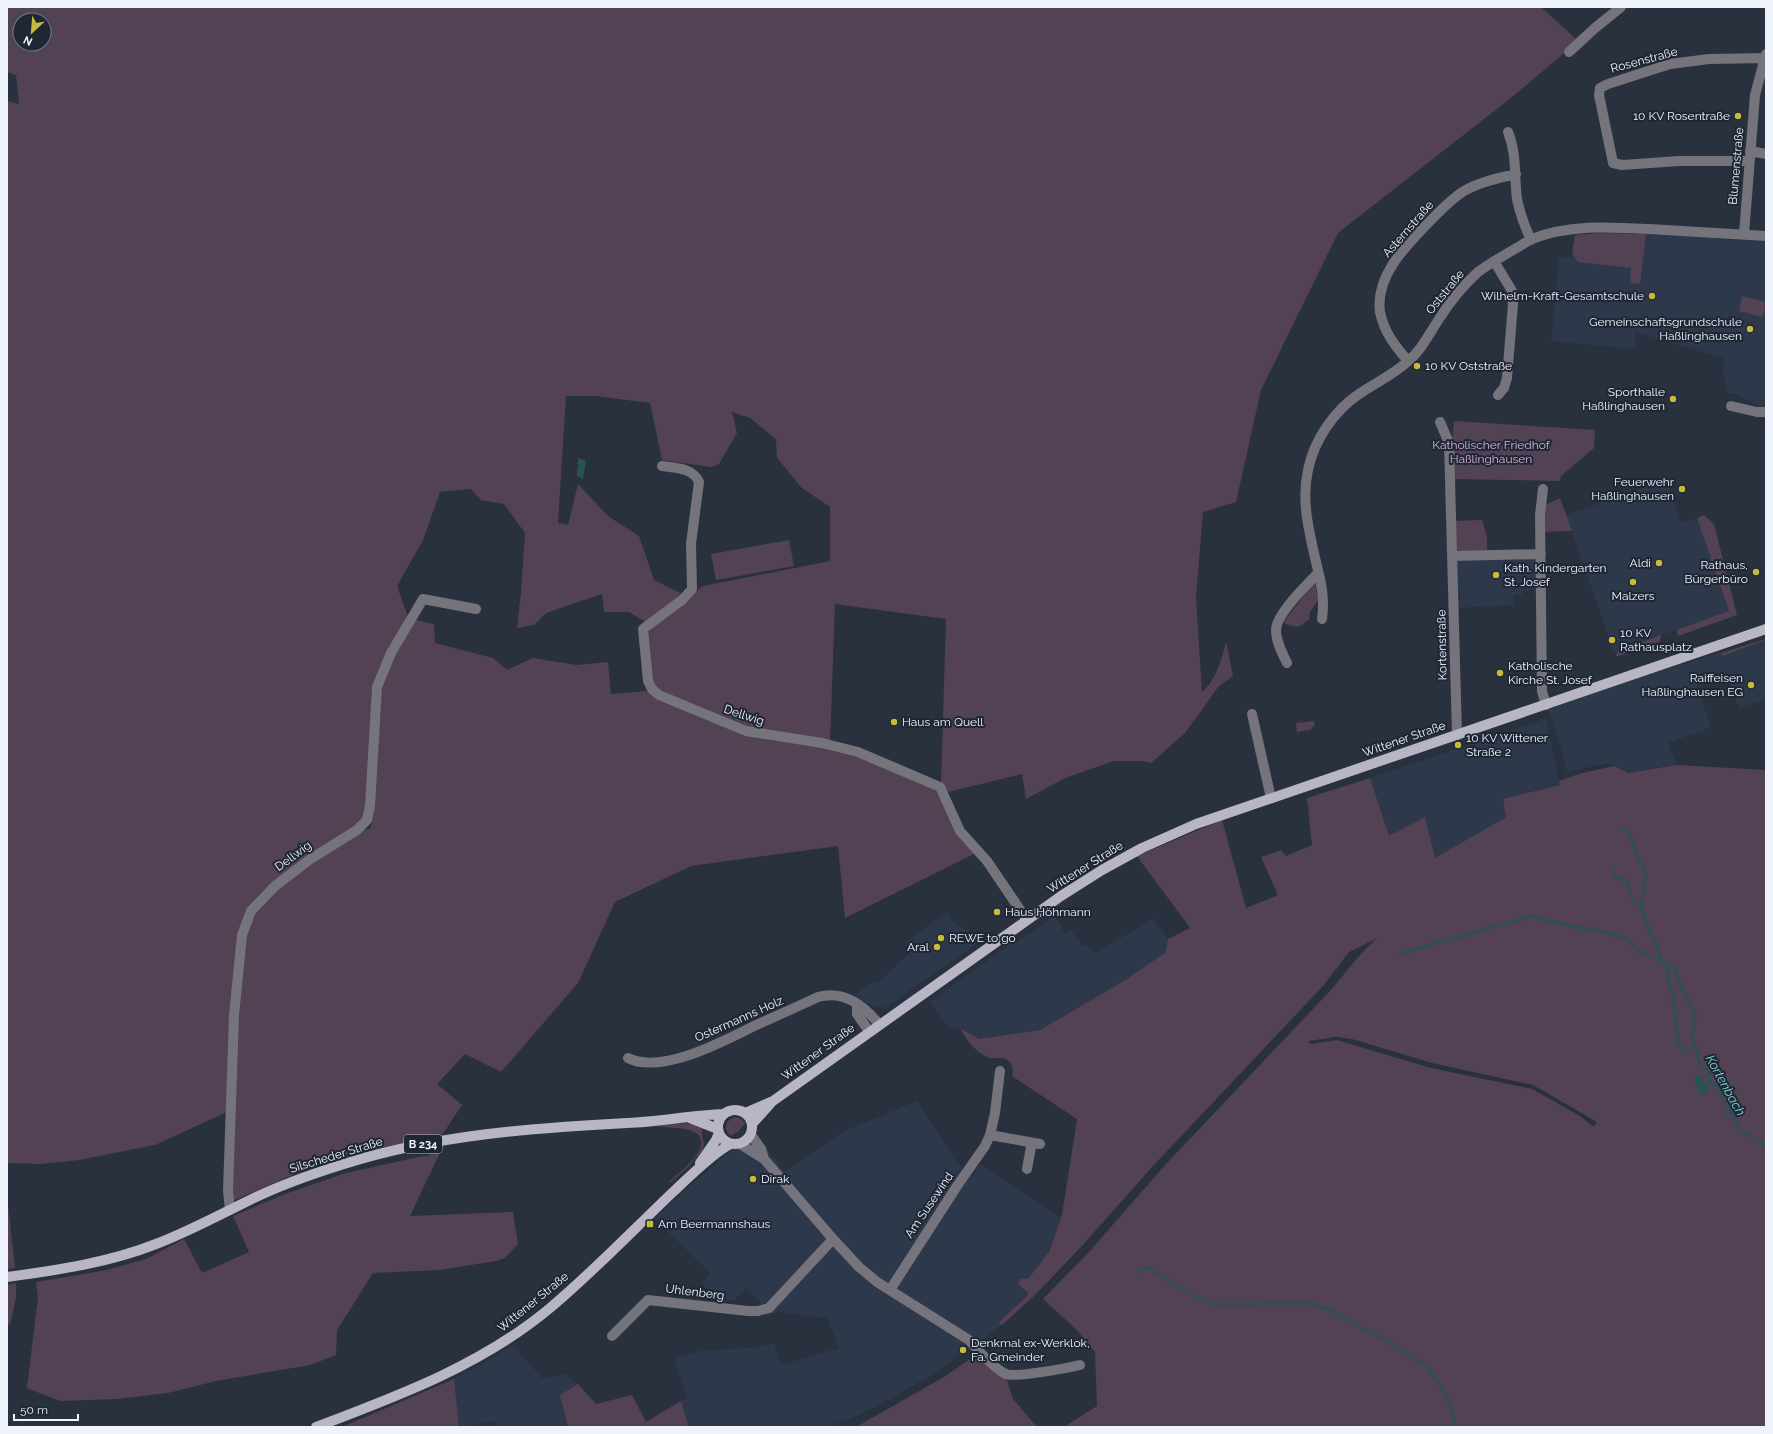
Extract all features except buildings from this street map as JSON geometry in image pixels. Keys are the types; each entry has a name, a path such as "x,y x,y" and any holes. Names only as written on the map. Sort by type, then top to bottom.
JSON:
{"main road":[{"name":"Wittener Straße","path":"745,1113 772,1101 1027,920 1102,870 1142,848 1196,824 1270,798 1766,629"},
{"name":"Wittener Straße","path":"752,1124 772,1101"},
{"path":"734,1110 745,1113 752,1124 751,1135 748,1139 736,1144 724,1140 718,1131 718,1123 724,1114 734,1110"},
{"name":"Silscheder Straße","path":"7,1277 73,1267 129,1254 183,1233 272,1190 321,1171 375,1155 437,1141 488,1134 724,1114"},
{"name":"Silscheder Straße","path":"688,1118 718,1131"},
{"name":"Wittener Straße","path":"693,1173 716,1140 718,1131"},
{"name":"Wittener Straße","path":"316,1427 423,1385 474,1360 514,1336 578,1283 693,1173 736,1144"}],"street":[{"path":"1569,52 1621,7"},
{"name":"Blumenstraße","path":"1744,234 1755,96 1766,56"},
{"name":"Rosenstraße","path":"1750,156 1622,164 1613,163 1599,95 1600,88 1670,64 1709,59 1766,56"},
{"path":"1508,132 1513,144 1520,213 1531,240"},
{"path":"1750,156 1766,154"},
{"name":"Asternstraße","path":"1408,362 1388,335 1380,311 1381,292 1393,264 1406,246 1449,202 1464,191 1480,183 1516,174"},
{"name":"Oststraße","path":"1322,618 1324,599 1306,508 1306,483 1311,457 1324,432 1337,413 1358,395 1391,375 1408,362 1422,346 1442,314 1462,288 1494,261 1531,240 1564,231 1607,227 1766,236"},
{"path":"1494,261 1512,292 1513,304 1507,378 1504,388 1498,396"},
{"path":"1731,406 1757,412 1766,412"},
{"name":"Kortenstraße","path":"1440,422 1449,443 1457,734"},
{"name":"Dellwig","path":"662,466 686,470 692,473 699,482 691,544 692,589 682,600 643,629 646,670 648,681 652,689 667,699 737,728 766,735 822,742 858,752 940,787 960,831 987,861 1027,920"},
{"path":"1543,489 1540,515 1542,691 1546,705"},
{"path":"1452,556 1541,554"},
{"path":"1287,663 1276,635 1277,624 1283,614 1318,573"},
{"name":"Dellwig","path":"230,1210 228,1191 234,1015 242,935 251,911 275,886 308,860 357,830 367,820 370,806 374,711 377,687 391,653 423,599 476,609"},
{"path":"1252,714 1270,798"},
{"name":"Ostermanns Holz","path":"628,1058 635,1061 644,1062 665,1060 707,1049 818,996 826,994 840,995 867,1009 879,1024"},
{"path":"857,1005 857,1014 869,1031"},
{"name":"Am Susewind","path":"890,1290 957,1186 982,1151 990,1135 995,1113 1000,1071"},
{"path":"751,1135 761,1149 764,1159"},
{"path":"990,1135 1035,1143 1031,1147 1027,1169"},
{"path":"736,1144 764,1159 833,1240 859,1267 877,1282 968,1340 976,1349 1006,1374 1018,1374 1080,1365"},
{"name":"Uhlenberg","path":"612,1336 648,1300 741,1310 764,1310 769,1308 833,1240"}],"shaded area":[{"name":"Wilhelm-Kraft-Gesamtschule","path":"1602,232 1716,237 1717,239 1766,241 1766,406 1757,406 1736,393 1728,393 1722,370 1725,359 1635,332 1635,349 1551,341 1559,258 1600,253"},
{"path":"579,458 586,461 583,479 577,476 577,468 579,465 577,464"},
{"path":"1666,480 1681,523 1697,518 1729,611 1614,652 1566,515"},
{"name":"Kath. Kindergarten St. Josef","path":"1532,559 1535,561 1536,584 1529,585 1530,591 1522,591 1522,595 1513,595 1513,605 1457,608 1457,601 1460,601 1461,594 1457,593 1456,565 1458,560"},
{"path":"1766,639 1766,699 1739,708 1727,676 1697,687 1711,727 1668,743 1676,764 1628,773 1607,763 1567,772 1548,708 1643,676"},
{"path":"1546,719 1560,785 1503,799 1507,816 1435,858 1389,836 1370,778"},
{"path":"947,912 954,922 982,940 885,1008 876,1007 855,996 869,984 881,980 912,951 905,942"},
{"path":"1054,914 1065,934 1071,930 1083,947 1089,946 1095,954 1153,918 1168,939 1165,953 1122,982 1040,1030 979,1039 960,1028 948,1026 930,1002 1012,943 1021,939 1046,922"},
{"path":"1697,1074 1699,1074 1709,1087 1705,1094 1700,1095 1694,1078"},
{"path":"917,1101 961,1169 972,1176 980,1164 1060,1218 1049,1252 1028,1279 1021,1278 1018,1284 1029,1294 999,1322 1002,1325 972,1348 963,1343 957,1349 961,1354 943,1368 880,1405 847,1420 825,1427 689,1427 681,1401 687,1398 674,1358 699,1351 759,1347 774,1343 781,1365 839,1348 827,1318 777,1312 767,1316 760,1303 746,1288 733,1301 718,1297 701,1283 711,1274 654,1218 753,1131 785,1172 842,1132"},
{"path":"513,1345 542,1378 566,1374 578,1384 560,1395 568,1427 498,1427 497,1421 459,1427 454,1379"}],"green space":[{"path":"7,7 1541,7 1578,41 1516,94 1338,233 1261,390 1236,502 1203,512 1196,597 1202,692 1207,688 1215,676 1221,662 1226,641 1233,676 1219,686 1185,733 1151,763 1141,761 1114,761 1065,778 1026,799 1022,774 948,792 941,784 946,619 835,604 830,742 750,731 670,699 652,688 647,672 645,641 647,633 656,622 703,586 830,561 830,507 802,488 777,458 776,439 750,418 732,412 737,433 719,464 712,467 662,460 650,403 595,396 566,396 558,523 568,525 578,484 608,516 639,536 654,580 682,594 647,623 629,612 604,612 602,594 546,613 534,625 517,628 525,533 504,504 481,500 471,489 440,492 423,540 397,586 408,617 383,665 373,692 368,806 366,813 364,819 359,825 341,837 371,828 379,686 387,666 412,619 434,624 435,643 493,658 507,670 533,658 577,665 608,662 611,694 647,691 659,699 752,735 818,745 862,756 912,777 936,791 960,834 976,853 845,918 838,846 691,866 615,902 578,983 501,1072 465,1054 437,1084 462,1105 442,1135 346,1155 285,1178 235,1200 232,1199 231,1196 235,1044 230,1047 227,1112 155,1145 80,1160 41,1164 7,1163 7,101 19,104 16,75 7,72"},
{"path":"1602,233 1646,234 1640,284 1630,283 1631,268 1578,262 1572,254 1575,235"},
{"path":"1742,296 1766,302 1763,317 1739,311"},
{"name":"Katholischer Friedhof Haßlinghausen","path":"1454,421 1595,430 1594,448 1561,476 1560,481 1453,479 1452,445"},
{"path":"1560,498 1572,531 1544,532 1543,506"},
{"path":"1704,515 1714,524 1737,615 1678,636 1676,630 1729,611 1697,518"},
{"path":"1482,520 1487,536 1487,552 1457,552 1454,521"},
{"path":"789,540 794,566 716,580 711,554"},
{"path":"1315,582 1318,600 1310,612 1309,620 1298,627 1285,624 1284,621"},
{"path":"1661,635 1660,642 1615,657 1618,651"},
{"path":"1766,640 1722,656 1721,653"},
{"path":"1314,721 1315,725 1310,730 1297,732 1296,723"},
{"path":"1676,765 1766,770 1766,1427 1064,1427 1097,1406 1095,1352 1077,1330 1043,1299 1089,1252 1166,1164 1330,991 1359,956 1377,938 1349,952 1323,986 1152,1167 1081,1247 1034,1296 1002,1325 998,1323 1029,1294 1018,1284 1021,1278 1028,1279 1049,1252 1062,1215 1077,1119 1012,1076 1012,1066 1006,1059 990,1058 980,1053 968,1041 960,1028 979,1039 1040,1030 1122,982 1165,953 1168,939 1190,928 1137,856 1222,820 1246,908 1278,895 1261,857 1281,850 1286,856 1312,845 1307,798 1370,778 1389,836 1425,817 1435,858 1506,817 1503,799 1560,785 1559,781 1582,773 1614,766 1628,773","holes":["1336,1037 1352,1039 1432,1063 1533,1085 1597,1122 1594,1127 1580,1116 1532,1089 1431,1068 1337,1040 1311,1044 1308,1041"]},
{"path":"735,1117 741,1119 745,1123 739,1131 731,1136 728,1134 726,1125 729,1120"},
{"path":"684,1123 703,1125 702,1134 704,1145 702,1151 687,1168 670,1183 669,1182 696,1156 700,1149 701,1141 698,1135 689,1130 655,1126"},
{"path":"443,1146 410,1216 513,1212 518,1244 505,1258 496,1261 439,1270 373,1273 337,1330 336,1355 310,1365 216,1381 168,1393 117,1399 60,1401 27,1388 38,1297 36,1282 107,1270 146,1259 184,1239 202,1273 249,1252 233,1216 285,1194 346,1173 428,1156"},
{"path":"7,1195 15,1268 7,1269"},
{"path":"16,1283 16,1298 10,1325 7,1324 7,1285"},
{"path":"976,1355 1006,1377 1013,1399 1037,1427 856,1427 944,1377"},
{"path":"454,1379 459,1427 342,1427"},
{"path":"578,1384 596,1404 632,1395 646,1422 681,1401 689,1427 568,1427 560,1395"}],"waterway":[{"name":"Kortenbach","path":"1618,828 1628,832 1646,875 1644,882 1645,888 1642,896 1642,910 1662,961 1675,968 1682,989 1695,1014 1692,1038 1701,1066 1709,1073 1711,1082 1718,1088 1740,1131 1760,1142 1766,1149"},
{"path":"1613,872 1616,877 1628,883 1631,897 1642,910"},
{"path":"1398,954 1531,916 1574,927 1594,929 1623,937 1645,955 1662,961"},
{"path":"1667,963 1667,973 1673,998 1677,1032 1680,1046 1686,1053"},
{"name":"Kortenbach","path":"1724,1114 1732,1113"},
{"path":"1139,1272 1147,1267 1180,1288 1214,1305 1311,1303 1335,1313 1382,1338 1428,1367 1446,1396 1454,1417 1455,1427"}],"place":[{"name":"10 KV Rosentraße","path":"1738,116"},
{"name":"Wilhelm-Kraft-Gesamtschule","path":"1652,296"},
{"name":"Gemeinschaftsgrundschule Haßlinghausen","path":"1750,329"},
{"name":"10 KV Oststraße","path":"1417,366"},
{"name":"Sporthalle Haßlinghausen","path":"1673,399"},
{"name":"Feuerwehr Haßlinghausen","path":"1682,489"},
{"name":"Aldi","path":"1659,563"},
{"name":"Rathaus, Bürgerbüro","path":"1756,572"},
{"name":"Kath. Kindergarten St. Josef","path":"1496,575"},
{"name":"Malzers","path":"1633,582"},
{"name":"10 KV Rathausplatz","path":"1612,640"},
{"name":"Katholische Kirche St. Josef","path":"1500,673"},
{"name":"Raiffeisen Haßlinghausen EG","path":"1751,685"},
{"name":"Haus am Quell","path":"894,722"},
{"name":"10 KV Wittener Straße 2","path":"1458,745"},
{"name":"Haus Höhmann","path":"997,912"},
{"name":"REWE to go","path":"941,938"},
{"name":"Aral","path":"937,947"},
{"name":"Dirak","path":"753,1179"},
{"name":"Am Beermannshaus","path":"650,1224"},
{"name":"Denkmal ex-Werklok, Fa. Gmeinder","path":"963,1350"}]}
